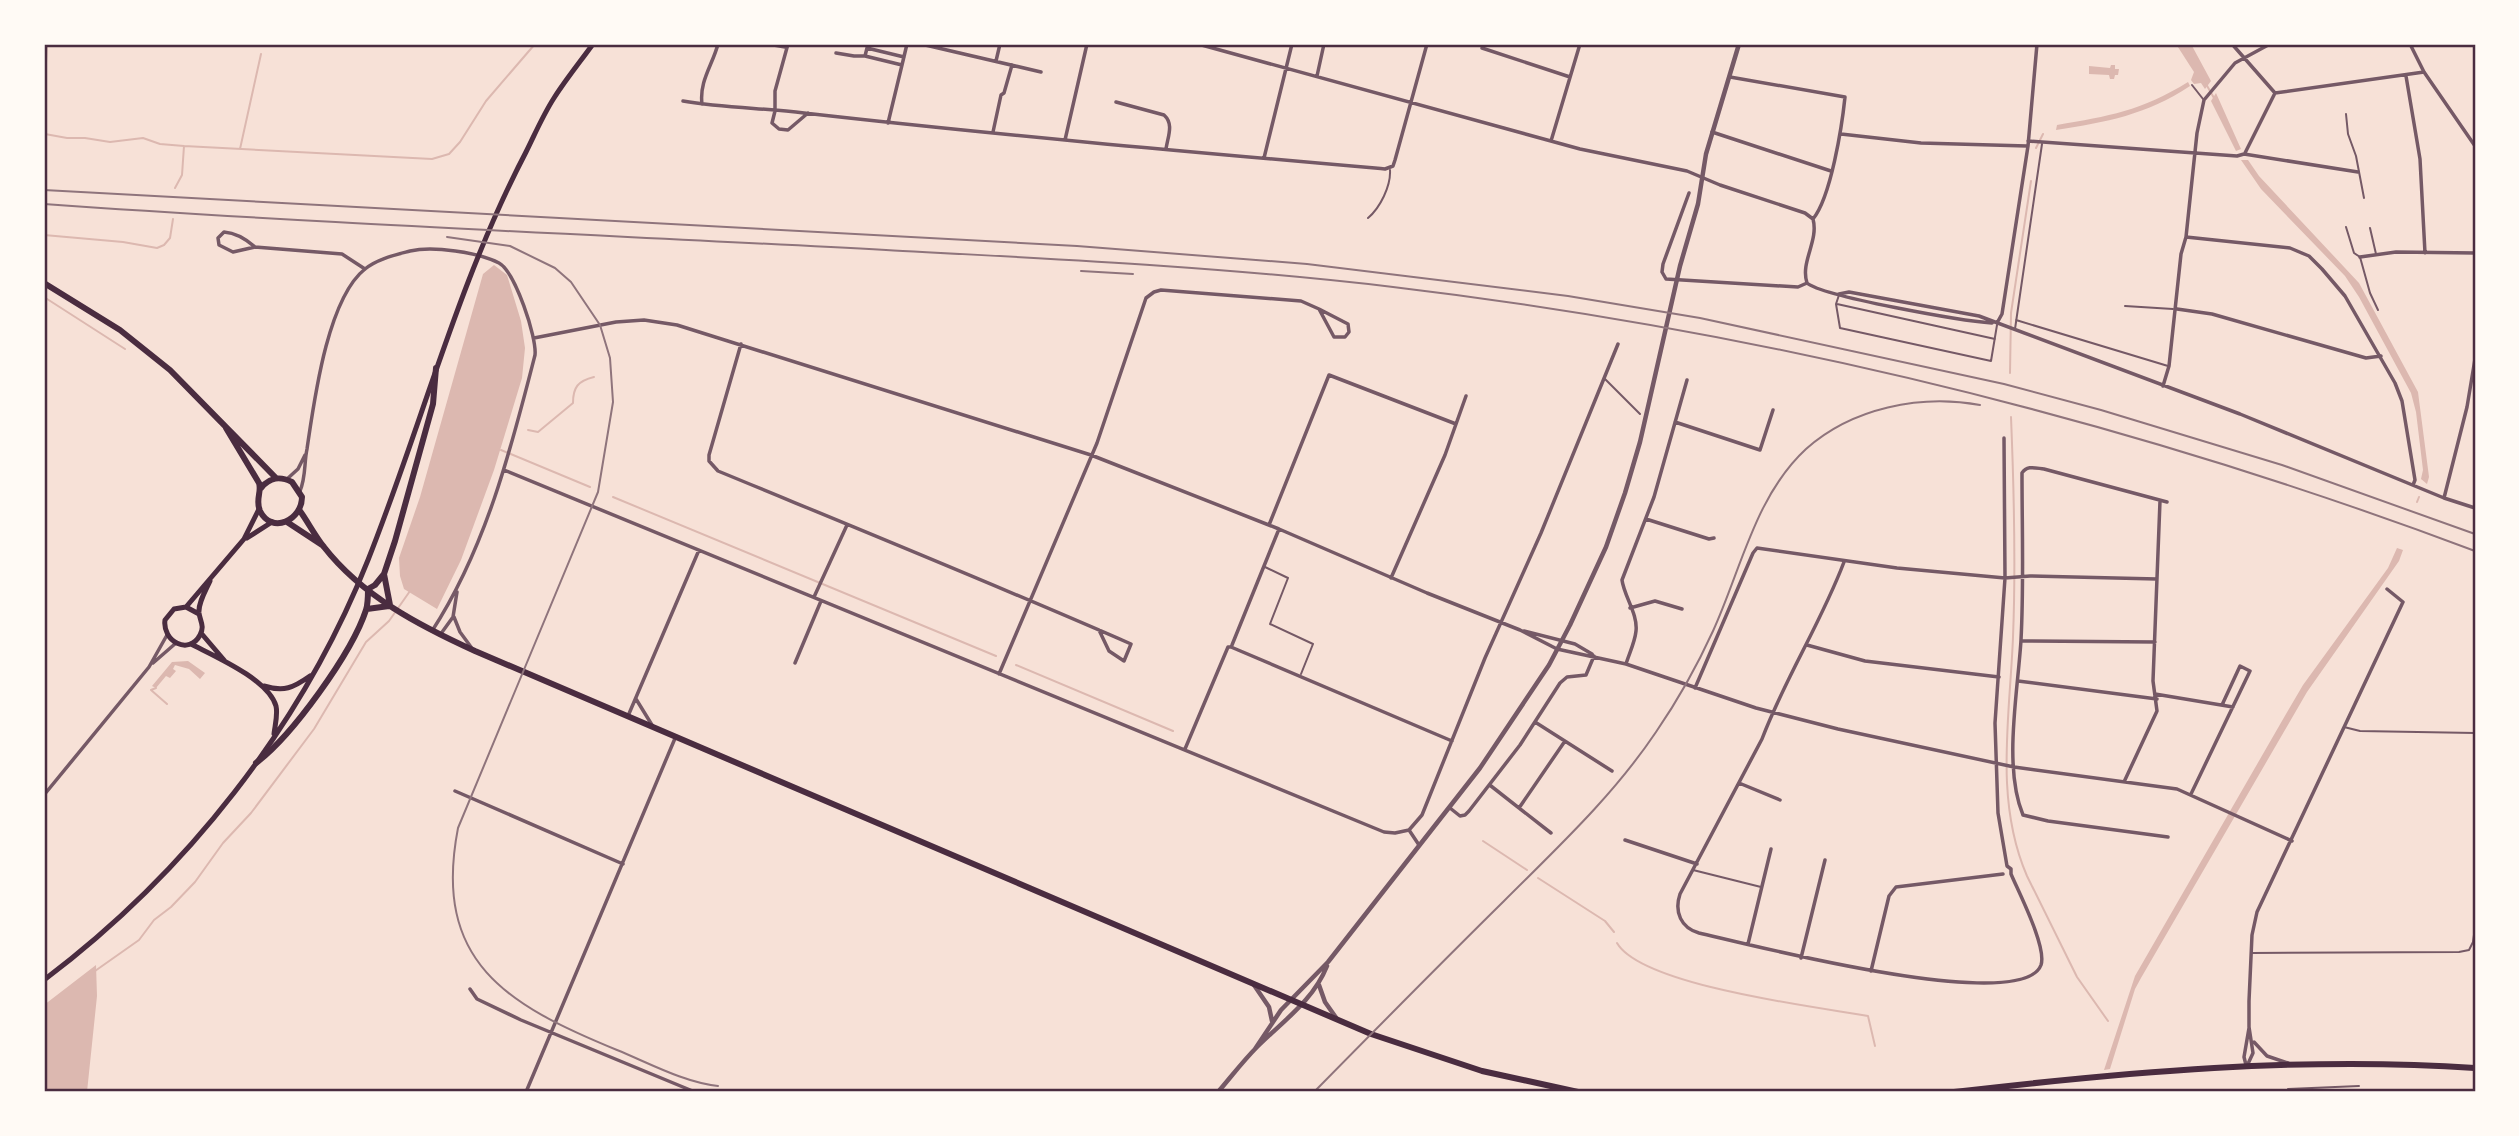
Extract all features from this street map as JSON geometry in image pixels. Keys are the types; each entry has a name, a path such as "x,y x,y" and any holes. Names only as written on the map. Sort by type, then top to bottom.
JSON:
{"main road":[{"path":"44,981 85,948 152,886 190,845 256,763 312,674 368,561 470,276 514,175 554,98 593,44"},
{"path":"44,283 92,311 145,349 188,387 276,478"},
{"path":"368,589 376,585 384,574 433,404 436,368"},
{"path":"225,427 261,488"},
{"path":"244,539 272,522 286,522 296,517 302,502 300,491 287,479 267,481 257,498 264,517 272,522"},
{"path":"186,607 244,539 259,509"},
{"path":"300,511 324,546 368,589 391,607 432,631 475,651 1253,985 1395,1043 1482,1071 1578,1092"},
{"path":"286,522 324,546"},
{"path":"384,574 391,607"},
{"path":"191,643 201,633 203,625 199,614 210,582"},
{"path":"256,763 272,751 312,702 344,655 367,609 368,589"},
{"path":"199,614 186,607 177,608 169,614 164,624 167,635 176,643 191,643 226,662 261,686 276,707 273,737"},
{"path":"367,609 391,607"},
{"path":"201,633 226,662"},
{"path":"261,686 277,690 289,689 312,674"},
{"path":"1954,1092 2097,1077 2292,1065 2475,1068"}],"street":[{"path":"702,104 701,96 707,69 714,62 718,44"},
{"path":"768,44 787,46 775,91 772,123 774,127 783,130 793,127 808,113"},
{"path":"888,123 907,44"},
{"path":"921,44 1041,72"},
{"path":"996,61 1000,44"},
{"path":"1065,140 1087,44"},
{"path":"1198,44 1551,141 1687,171 1805,213 1813,219 1815,227 1805,271 1807,283 1814,288 1979,316 2240,414 2444,498 2475,508"},
{"path":"1264,159 1292,44"},
{"path":"1316,77 1324,44"},
{"path":"683,101 1264,159 1390,168 1395,160 1427,44"},
{"path":"1551,141 1580,44"},
{"path":"1255,1049 1272,1021 1328,962 1450,808 1507,730 1558,649 1606,547 1625,493 1640,442 1680,266 1698,204 1712,132 1739,44"},
{"path":"1997,323 2002,314 2028,144 2037,44"},
{"path":"2232,44 2275,93"},
{"path":"2163,386 2169,366 2181,254 2186,237 2206,98 2228,68 2270,44"},
{"path":"2410,44 2424,72 2475,146"},
{"path":"865,56 867,48 904,57"},
{"path":"1482,48 1570,76"},
{"path":"836,53 854,57 865,56 902,65"},
{"path":"993,132 1001,95 1004,93 1012,65"},
{"path":"2275,93 2424,72"},
{"path":"2406,76 2420,159 2425,253"},
{"path":"1730,77 1845,97 1841,134 1818,213 1813,219"},
{"path":"2246,153 2275,93"},
{"path":"1116,102 1157,113 1168,119 1170,123 1166,149"},
{"path":"1712,132 1831,171"},
{"path":"1841,134 1921,143 2035,142 2237,156 2246,153 2358,172"},
{"path":"1689,193 1663,264 1662,272 1666,279 1798,286 1807,283"},
{"path":"255,247 245,238 232,233 224,232 218,238 219,245 233,252 255,247 342,254 365,269"},
{"path":"2186,237 2290,248 2309,256 2345,296 2381,356 2402,401 2415,481 2413,485"},
{"path":"300,491 323,364 334,322 350,286 365,269 380,261 418,250 454,252 490,259 503,265 511,274 534,338 535,355 507,462 458,587 432,631"},
{"path":"2360,257 2396,252 2475,253"},
{"path":"999,674 1091,455 1146,298 1161,290 1301,301 1319,309 1348,324 1349,332 1345,337 1336,338 1331,334 1319,309"},
{"path":"2175,309 2212,314 2366,358 2381,356"},
{"path":"534,338 608,323 644,320 677,325 741,344 1091,455 1279,529 1500,623 1562,640 1589,651 1594,656"},
{"path":"741,344 712,439 709,461 718,471 847,524 1099,630 1131,644 1124,661 1114,656 1099,630"},
{"path":"504,470 1384,832 1395,833 1409,830 1422,815 1618,344"},
{"path":"2444,498 2471,402 2475,359"},
{"path":"1269,525 1329,375 1456,424"},
{"path":"1626,664 1636,632 1622,580 1646,519 1687,380"},
{"path":"1391,578 1445,454 1466,396"},
{"path":"1674,422 1760,450 1773,410"},
{"path":"1844,562 1834,589 1772,713 1762,739 1678,901 1682,922 1693,931 1801,958 1913,978 1994,982 2025,976 2039,968 2042,962 2034,929 2011,869 2007,866 2000,835 1995,723 2008,578 2004,438"},
{"path":"287,479 298,469 306,454"},
{"path":"2124,782 2155,719 2156,697 2153,681 2157,579 2164,501 2030,467 2022,473 2021,641 2012,767 2018,803 2026,818 2168,837"},
{"path":"1646,519 1709,539 1714,538"},
{"path":"814,597 847,524"},
{"path":"1231,648 1279,529"},
{"path":"1695,688 1757,548 1844,562 2008,578 2157,579"},
{"path":"628,716 699,550"},
{"path":"440,635 453,617 458,587"},
{"path":"2246,1068 2244,1057 2249,1027 2251,953 2257,912 2403,603 2387,589"},
{"path":"795,663 821,600"},
{"path":"1630,608 1655,601 1682,608"},
{"path":"453,617 475,651"},
{"path":"1520,630 1558,649 1626,664 1772,713 2012,767 2177,789 2292,841"},
{"path":"149,667 167,635"},
{"path":"2021,641 2155,642"},
{"path":"44,795 149,667 176,643"},
{"path":"1807,645 1865,661 1999,677"},
{"path":"1185,749 1228,647 1452,741"},
{"path":"1450,808 1460,816 1465,815 1490,786 1564,679 1586,676 1594,656"},
{"path":"2191,794 2250,671 2240,666 2222,705"},
{"path":"2018,681 2233,706"},
{"path":"636,698 654,726"},
{"path":"1535,722 1612,771"},
{"path":"526,1092 676,736"},
{"path":"1519,808 1565,741"},
{"path":"1740,783 1780,800"},
{"path":"1490,786 1552,833"},
{"path":"454,791 623,864"},
{"path":"1409,830 1419,845"},
{"path":"1625,840 1697,864"},
{"path":"1748,944 1771,849"},
{"path":"1801,958 1825,860"},
{"path":"2003,874 2007,866"},
{"path":"1871,971 1889,896 1896,887 2011,874"},
{"path":"1218,1092 1255,1049 1319,985 1328,962"},
{"path":"1253,985 1269,1007 1272,1021"},
{"path":"1319,985 1325,1002 1338,1020"},
{"path":"470,989 477,999 695,1092"},
{"path":"2246,1068 2252,1059 2253,1040 2249,1027"},
{"path":"2253,1040 2267,1056 2292,1065"}],"lane":[{"path":"2192,86 2198,96 2206,98"},
{"path":"2346,114 2348,134 2356,156 2364,198"},
{"path":"2014,330 2041,143"},
{"path":"1368,218 1375,212 1390,180 1390,168"},
{"path":"2346,227 2354,253 2360,257 2370,293 2378,310"},
{"path":"2370,228 2376,254"},
{"path":"1839,294 1836,304 1840,328 1979,359 1992,361 1997,323"},
{"path":"1836,304 1995,339"},
{"path":"2125,306 2175,309"},
{"path":"2016,320 2169,366"},
{"path":"1603,377 1640,414"},
{"path":"1264,567 1288,578 1270,624 1313,643 1300,676"},
{"path":"2344,727 2360,732 2475,733"},
{"path":"1693,870 1762,888"},
{"path":"2251,953 2459,953 2469,950 2475,928"},
{"path":"2288,1092 2288,1089 2359,1086"}],"shaded area":[{"path":"2176,44 2191,44 2211,81 2205,89 2201,83 2194,84 2191,80 2194,72"},
{"path":"2111,65 2119,69 2114,79 2110,79 2109,75 2089,74 2089,66 2110,68"},
{"path":"2188,82 2190,86 2142,111 2056,130 2057,125 2140,106"},
{"path":"2216,93 2241,149 2236,151 2211,101"},
{"path":"2241,160 2248,160 2259,176 2359,283 2418,392 2429,477 2427,484 2421,479 2423,470 2411,393 2359,297 2345,276 2261,189"},
{"path":"494,265 507,275 521,321 525,348 522,378 494,470 461,560 437,609 404,589 399,558 420,497 483,274"},
{"path":"2397,548 2403,550 2399,561 2307,692 2141,978 2135,989 2110,1069 2104,1070 2135,976 2303,685 2388,568"},
{"path":"188,661 205,673 200,679 189,669 175,665 173,669 176,671 170,678 166,676 156,688 152,686 172,662"},
{"path":"96,965 97,996 87,1092 44,1092 44,1005"}],"waterway":[{"path":"44,99 47,44"},
{"path":"175,188 182,175 184,146 432,159 449,154 460,142 486,101 535,44"},
{"path":"240,149 261,54"},
{"path":"2206,84 2214,98"},
{"path":"44,130 45,134 67,138 110,142 143,138 160,144 184,146"},
{"path":"2036,148 2043,134"},
{"path":"2010,373 2011,313 2031,181"},
{"path":"44,235 157,248 170,238 173,219"},
{"path":"44,297 125,349"},
{"path":"528,430 538,432 573,403 574,393 584,380 594,377"},
{"path":"2011,417 2014,582 2006,758 2010,818 2027,876 2077,977 2108,1021"},
{"path":"501,450 590,487"},
{"path":"613,497 996,656"},
{"path":"2417,502 2419,497"},
{"path":"95,971 139,940 154,920 195,882 314,729 366,642 389,621 410,591"},
{"path":"1016,665 1173,731"},
{"path":"156,688 151,690 167,704"},
{"path":"1483,841 1527,870"},
{"path":"1538,878 1605,921 1614,932"},
{"path":"1617,943 1633,958 1694,983 1868,1016 1875,1046"}],"railway":[{"path":"44,190 1077,246 1307,264 1568,296 1700,318 2004,384 2101,410 2282,465 2475,534"},
{"path":"44,204 1140,264 1330,280 1531,306 1669,328 1942,386 2211,461 2344,504 2475,551"},
{"path":"447,237 510,246 555,268 571,282 600,325 610,358 613,402 598,492 458,828 453,874 456,913 468,945 486,972 511,995 542,1015 578,1033 679,1076 718,1086"},
{"path":"1081,271 1133,274"},
{"path":"1314,1092 1564,841 1622,778 1687,683 1713,631 1762,511 1774,489 1806,449 1844,423 1888,408 1934,401 1980,405"}]}
